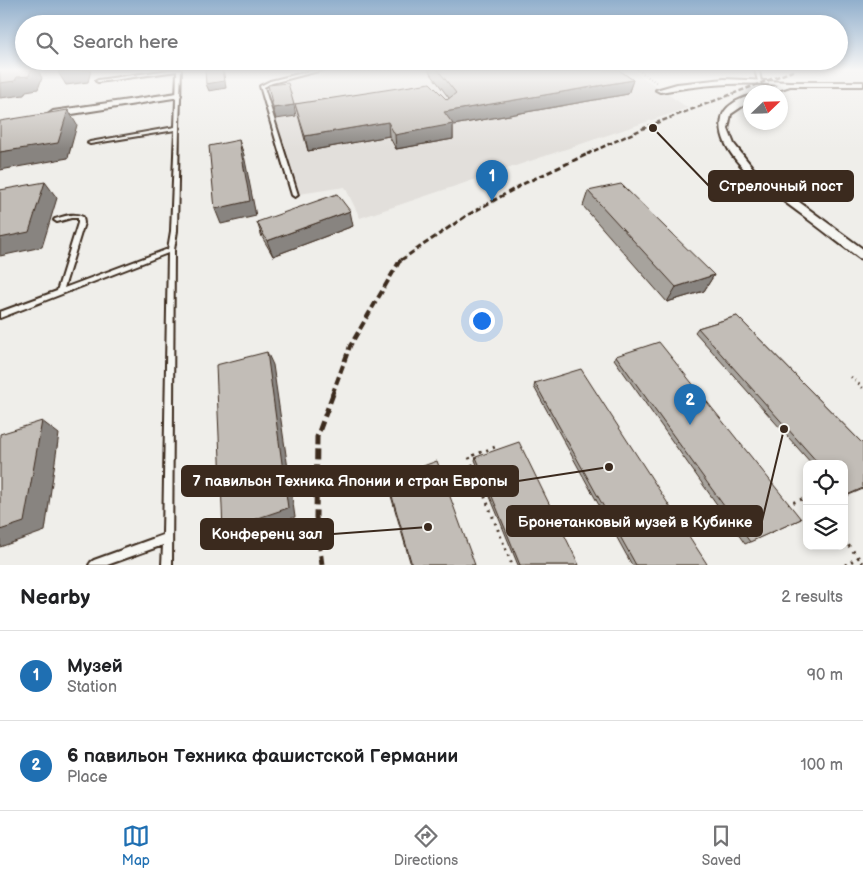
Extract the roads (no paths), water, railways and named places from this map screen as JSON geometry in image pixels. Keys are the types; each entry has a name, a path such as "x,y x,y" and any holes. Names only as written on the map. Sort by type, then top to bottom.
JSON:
{"street":[{"path":"39,116 168,96"},
{"path":"743,101 727,113 724,129 730,145 750,170 863,255"}],"lane":[{"path":"168,565 171,250 174,231 178,128 177,96"},
{"path":"265,96 295,195"},
{"path":"90,142 178,128"},
{"path":"57,220 71,216 80,217 81,223 60,292"},
{"path":"0,316 171,250"},
{"path":"94,565 168,538"}],"railway":[{"path":"587,154 651,125 726,96"},
{"path":"401,260 466,216 525,183 590,153"},
{"path":"332,395 350,346 399,262 403,259"},
{"path":"322,565 316,517 317,437 333,394"}],"place":[{"name":"Стрелочный пост","path":"653,128"},
{"name":"Музей","path":"492,201"},
{"name":"6 павильон Техника фашистской Германии","path":"690,425"},
{"name":"Бронетанковый музей в Кубинке","path":"784,429"},
{"name":"7 павильон Техника Японии и стран Европы","path":"609,467"},
{"name":"Конференц зал","path":"428,527"}]}
